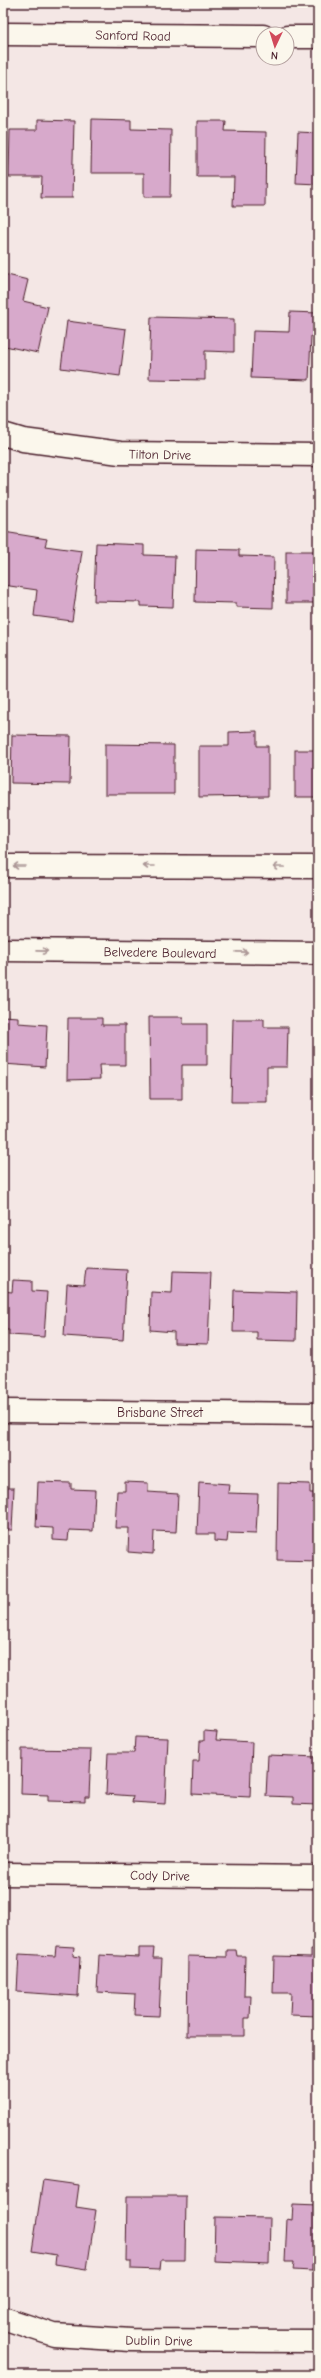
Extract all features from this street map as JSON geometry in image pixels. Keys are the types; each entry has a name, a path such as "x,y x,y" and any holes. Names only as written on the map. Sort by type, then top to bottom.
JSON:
{"street":[{"name":"Sanford Road","path":"3,34 255,36"},
{"path":"295,37 318,37"},
{"name":"Tilton Drive","path":"3,434 23,440 120,453 318,455"},
{"path":"3,866 318,867"},
{"name":"Belvedere Boulevard","path":"3,950 318,953"},
{"name":"Brisbane Street","path":"3,1411 318,1414"},
{"name":"Cody Drive","path":"3,1874 318,1877"},
{"name":"Dublin Drive","path":"3,2318 54,2335 131,2340 318,2341"}],"path":[{"path":"316,1378 318,979"}],"building":[{"path":"92,119 131,120 131,129 171,130 170,197 144,197 144,173 91,173"},
{"path":"37,120 74,121 72,198 41,198 42,177 9,177 10,130 37,130"},
{"path":"197,121 226,121 225,131 266,132 265,206 233,206 234,177 197,177"},
{"path":"298,132 318,133 318,184 296,183"},
{"path":"3,274 28,280 23,301 48,307 38,353 5,346 3,354"},
{"path":"290,312 318,313 318,336 311,336 309,380 251,378 253,331 289,332"},
{"path":"151,317 234,319 234,352 205,351 205,380 149,379"},
{"path":"67,321 126,329 120,376 61,368"},
{"path":"4,532 47,539 45,546 82,551 72,621 34,616 37,590 3,585"},
{"path":"96,543 144,545 144,555 175,556 173,607 141,606 141,602 94,601"},
{"path":"196,549 239,550 239,556 274,557 273,608 236,607 236,603 195,602"},
{"path":"286,551 318,551 318,603 286,603"},
{"path":"257,731 257,746 268,746 268,796 199,797 199,746 229,746 229,732"},
{"path":"12,735 71,736 70,784 11,783"},
{"path":"105,744 174,745 174,794 105,794"},
{"path":"295,750 318,750 318,797 295,797"},
{"path":"3,1016 18,1017 18,1023 47,1025 45,1067 3,1064"},
{"path":"149,1017 183,1017 183,1024 207,1024 207,1065 182,1065 182,1099 150,1099"},
{"path":"68,1018 102,1018 102,1025 125,1025 125,1065 99,1065 100,1079 67,1080"},
{"path":"233,1019 264,1019 264,1027 288,1027 287,1067 267,1067 267,1102 231,1102"},
{"path":"86,1268 127,1270 123,1340 64,1336 67,1284 84,1285"},
{"path":"173,1271 211,1272 208,1344 174,1343 174,1332 150,1330 151,1292 172,1293"},
{"path":"13,1280 32,1281 32,1291 47,1292 44,1337 9,1335 9,1330 3,1330 3,1291 12,1292"},
{"path":"234,1290 297,1292 296,1341 257,1340 257,1332 233,1332"},
{"path":"38,1482 71,1483 71,1489 95,1490 93,1531 69,1530 68,1541 53,1540 53,1528 36,1527"},
{"path":"125,1482 148,1483 148,1492 178,1494 176,1532 154,1531 153,1554 128,1552 129,1528 115,1528 117,1491 125,1491"},
{"path":"199,1482 229,1484 228,1493 258,1494 256,1534 228,1533 227,1542 214,1541 214,1534 197,1534"},
{"path":"278,1483 310,1484 310,1493 318,1493 318,1561 277,1560"},
{"path":"3,1488 14,1488 12,1530 3,1530"},
{"path":"204,1731 217,1732 216,1740 252,1742 250,1797 192,1794 193,1761 199,1761 200,1741 204,1741"},
{"path":"135,1737 168,1738 165,1804 132,1802 133,1796 106,1794 108,1753 134,1753"},
{"path":"22,1749 91,1750 89,1797 85,1797 85,1802 48,1801 48,1795 21,1794"},
{"path":"268,1755 318,1757 318,1805 293,1804 293,1797 266,1796"},
{"path":"56,1946 74,1947 73,1956 80,1957 78,1996 17,1992 19,1954 55,1956"},
{"path":"139,1948 154,1948 153,1958 162,1958 159,2016 134,2015 135,1994 97,1992 99,1955 139,1957"},
{"path":"227,1950 236,1950 237,1956 245,1956 244,1996 251,1996 250,2018 245,2018 245,2036 187,2036 188,1956 227,1957"},
{"path":"311,1950 318,1950 318,2016 290,2015 291,1993 273,1993 274,1956 311,1957"},
{"path":"43,2180 79,2185 76,2207 96,2210 87,2269 55,2264 56,2255 32,2251"},
{"path":"127,2196 186,2196 185,2260 161,2260 160,2270 131,2269 131,2261 126,2261"},
{"path":"293,2204 318,2205 318,2264 312,2264 312,2271 293,2270 294,2262 285,2262 287,2219 292,2220"},
{"path":"215,2217 270,2218 269,2263 214,2261"}]}
